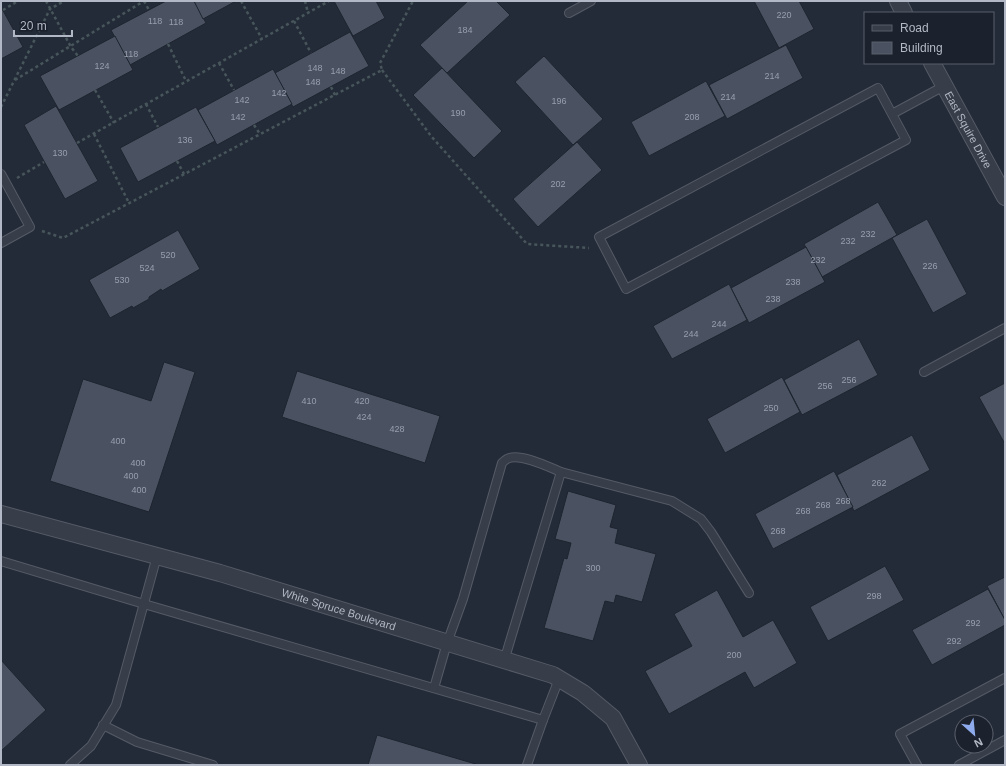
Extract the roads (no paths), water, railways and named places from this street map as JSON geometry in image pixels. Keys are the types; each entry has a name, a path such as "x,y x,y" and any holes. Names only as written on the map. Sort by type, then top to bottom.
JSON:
{"street":[{"path":"898,1 904,12"},
{"name":"East Squire Drive","path":"933,64 1005,197"},
{"name":"White Spruce Boulevard","path":"1,514 220,573 553,676 583,693 613,718 639,765"}],"lane":[{"path":"570,13 591,1"},
{"path":"892,114 944,86"},
{"path":"878,88 892,114 906,140 626,289 599,237 878,88"},
{"path":"1,174 30,227 1,243"},
{"path":"924,372 1005,328"},
{"path":"434,688 447,643 463,598 502,463 507,458 516,457 538,463 561,472 672,501 701,519 749,593"},
{"path":"504,660 561,472"},
{"path":"70,765 91,746 116,705 157,556"},
{"path":"1,561 543,720"},
{"path":"916,765 900,734 1005,678"},
{"path":"527,765 559,679"},
{"path":"104,725 137,742 213,765"},
{"path":"959,765 1005,740"}]}
